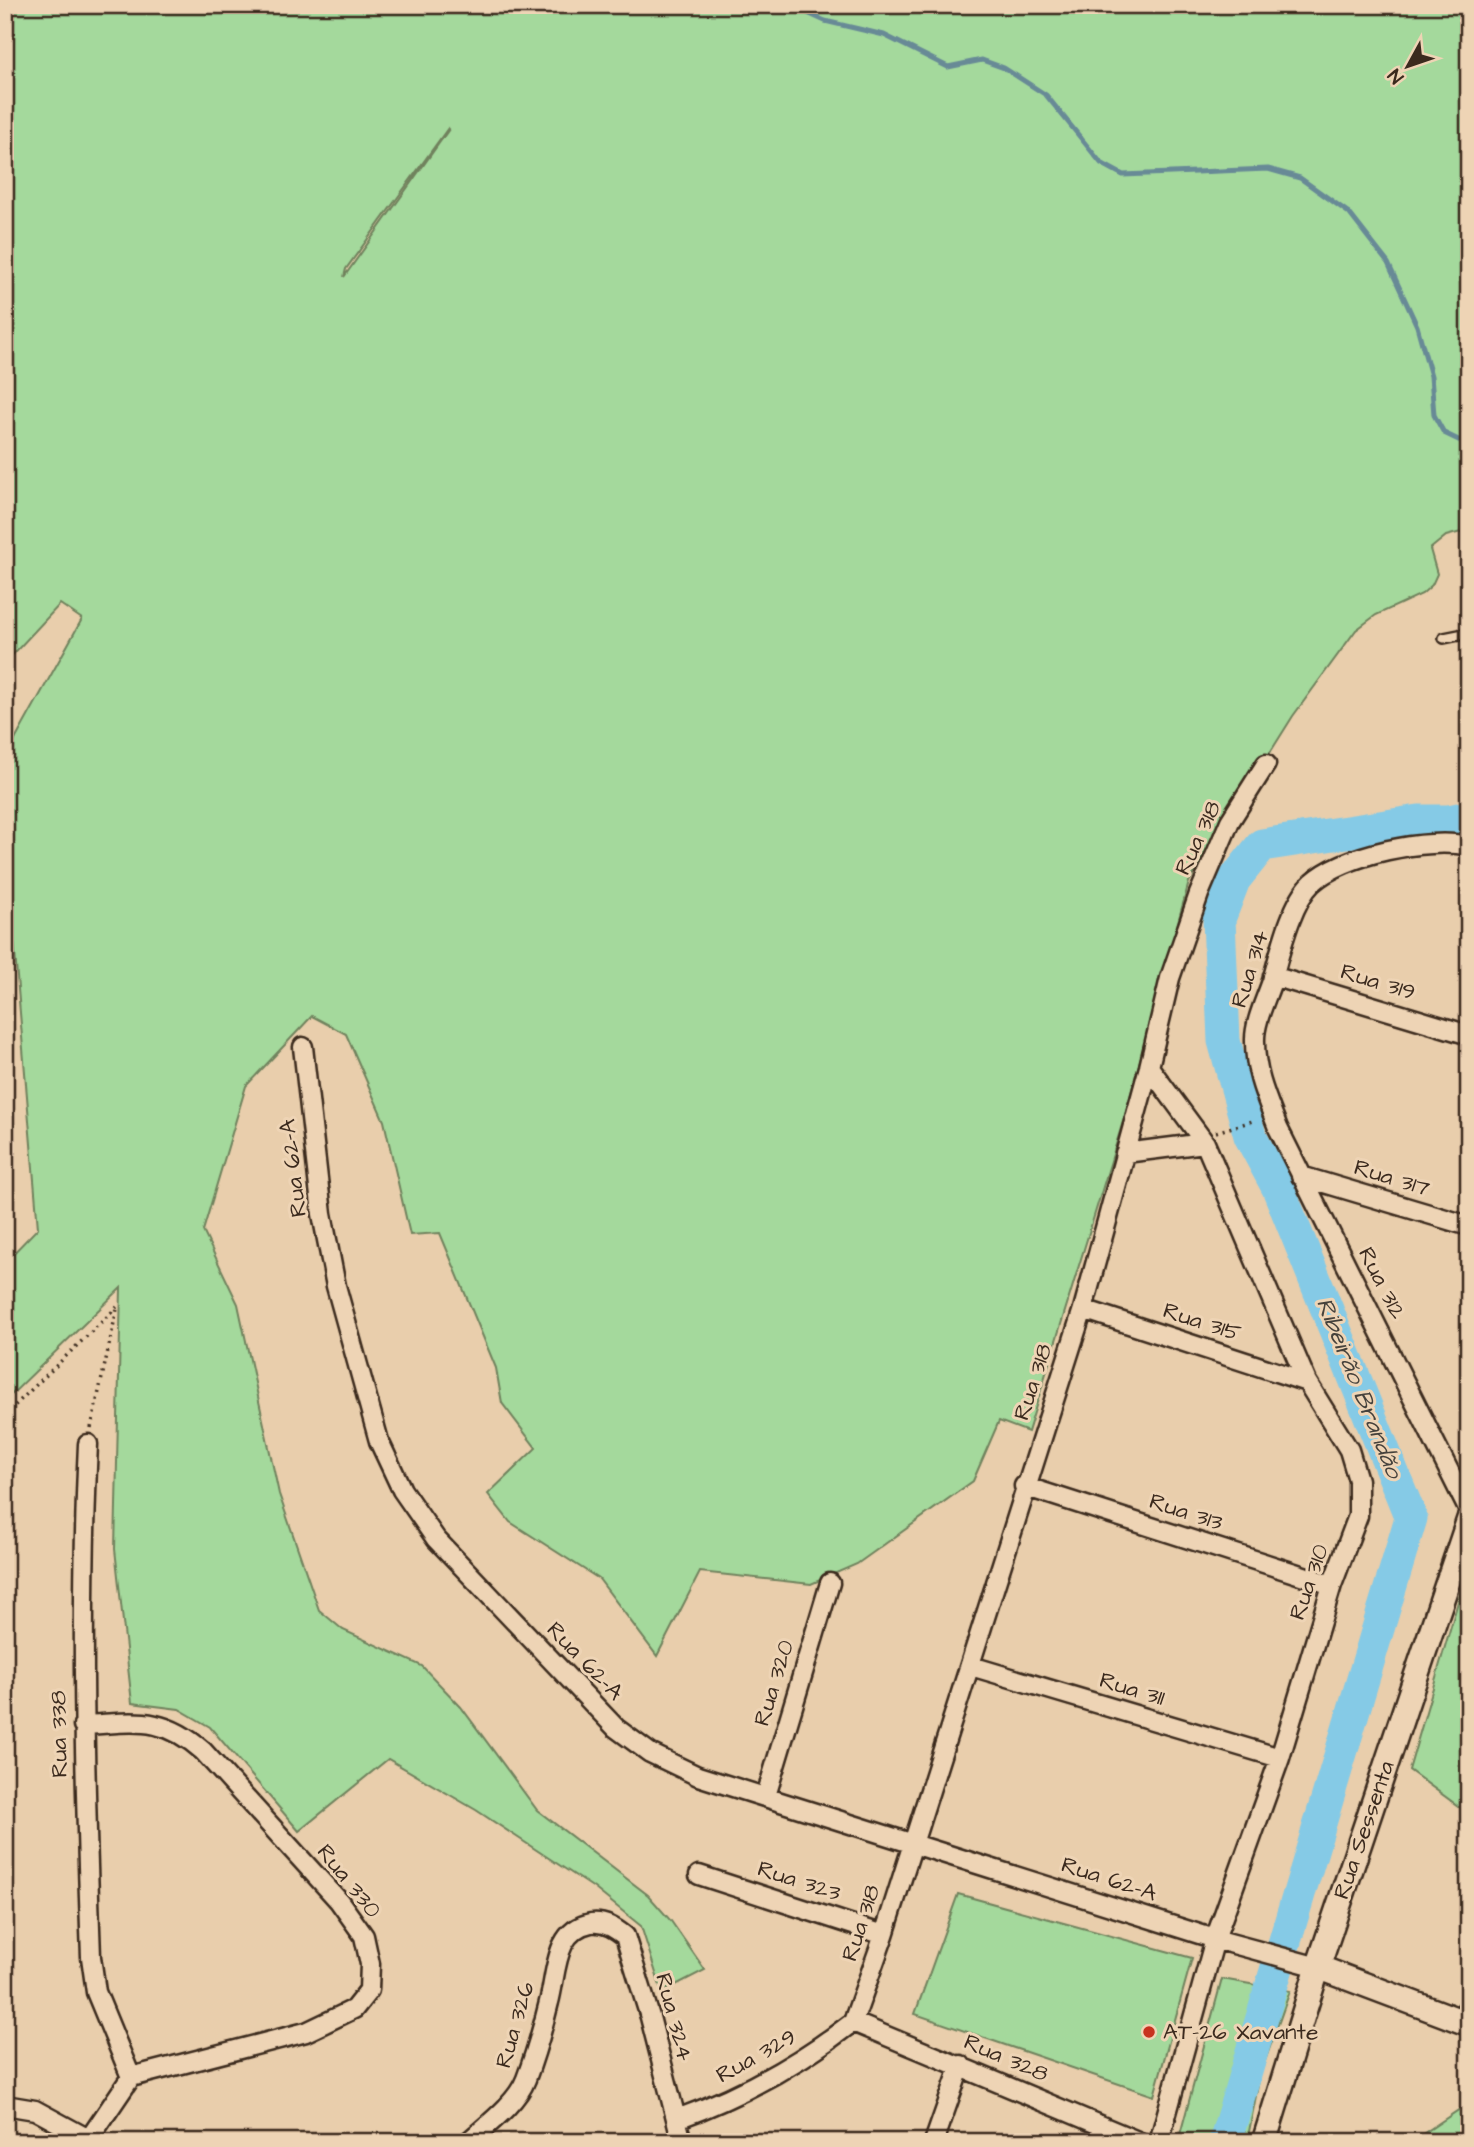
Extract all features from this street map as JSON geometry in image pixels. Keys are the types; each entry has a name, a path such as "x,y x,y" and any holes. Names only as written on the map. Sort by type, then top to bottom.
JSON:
{"street":[{"name":"Rua 318","path":"853,2022 971,1666 1024,1486 1083,1309 1149,1067 1170,978 1199,894 1230,821 1266,764"},
{"name":"Rua 314","path":"1257,1074 1254,1038 1291,919 1312,884 1349,861 1424,844 1445,842 1468,846"},
{"name":"Rua 319","path":"1273,976 1469,1035"},
{"name":"Rua 62-A","path":"303,1047 323,1214 336,1286 379,1441 402,1490 436,1539 615,1728 650,1753 698,1776 1215,1939 1318,1967"},
{"name":"Rua 310","path":"1149,1067 1211,1137 1307,1382 1349,1450 1358,1480 1358,1516 1332,1585 1280,1758 1215,1939 1159,2142"},
{"name":"Rua 312","path":"1257,1074 1301,1176 1469,1511"},
{"path":"1125,1153 1211,1137"},
{"name":"Rua 317","path":"1301,1176 1469,1226"},
{"name":"Rua 315","path":"1083,1309 1307,1382"},
{"name":"Rua 338","path":"88,1444 82,1563 83,1725 91,1957 96,1992 131,2077"},
{"name":"Rua 313","path":"1024,1486 1332,1585"},
{"name":"Rua Sessenta","path":"1264,2142 1318,1967 1469,1519"},
{"name":"Rua 320","path":"766,1796 830,1583"},
{"name":"Rua 311","path":"971,1666 1280,1758"},
{"name":"Rua 330","path":"83,1725 146,1722 167,1726 188,1737 339,1901 364,1936 370,1964 369,1990 354,2009 306,2032 131,2077"},
{"name":"Rua 323","path":"699,1875 884,1935"},
{"name":"Rua 324","path":"597,1922 614,1927 625,1936 682,2142"},
{"name":"Rua 326","path":"468,2142 511,2101 526,2081 550,2002 557,1959 568,1935 580,1925 597,1922"},
{"path":"1318,1967 1466,2016"},
{"name":"Rua 329","path":"677,2119 722,2103 812,2054 853,2022"},
{"name":"Rua 328","path":"853,2022 1140,2142"},
{"path":"934,2142 961,2065"},
{"path":"5,2105 35,2110 90,2140 131,2077"}],"lane":[{"path":"1444,638 1469,633"}],"path":[{"path":"1211,1137 1249,1122"},
{"path":"5,1415 117,1307 88,1444"}],"green space":[{"path":"5,5 1469,5 1469,530 1446,536 1430,549 1437,574 1432,585 1422,594 1376,615 1356,630 1293,716 1189,882 1125,1115 1028,1432 999,1421 973,1481 857,1564 811,1584 700,1572 657,1656 599,1579 510,1522 488,1494 536,1448 502,1403 496,1368 440,1233 410,1235 384,1121 346,1034 312,1016 246,1086 203,1231 238,1304 279,1494 319,1610 343,1630 422,1666 461,1707 537,1810 648,1895 671,1921 705,1970 662,1992 641,1926 594,1888 476,1810 388,1759 299,1831 210,1727 179,1709 132,1703 115,1549 121,1288 5,1401 5,1262 38,1228 14,941 5,942 5,758 82,619 60,604 5,663","holes":["449,129 344,277 346,269"]},
{"path":"1469,1564 1469,1814 1409,1770"},
{"path":"958,1894 1192,1958 1154,2096 915,2014"},
{"path":"1222,1979 1290,1991 1260,2075 1247,2142 1178,2142"},
{"path":"1469,2103 1469,2142 1411,2142"}],"waterway":[{"path":"790,5 825,21 884,35 948,67 982,60 1004,68 1046,95 1101,163 1123,175 1268,169 1300,178 1349,213 1388,263 1417,326 1431,376 1434,415 1444,433 1469,445"},
{"name":"Ribeirão Brandão","path":"1225,2142 1411,1518 1278,1188 1250,1136 1224,1041 1219,919 1234,880 1262,845 1419,821 1449,821 1469,817"}],"place":[{"name":"AT-26 Xavante","path":"1149,2032"}]}
